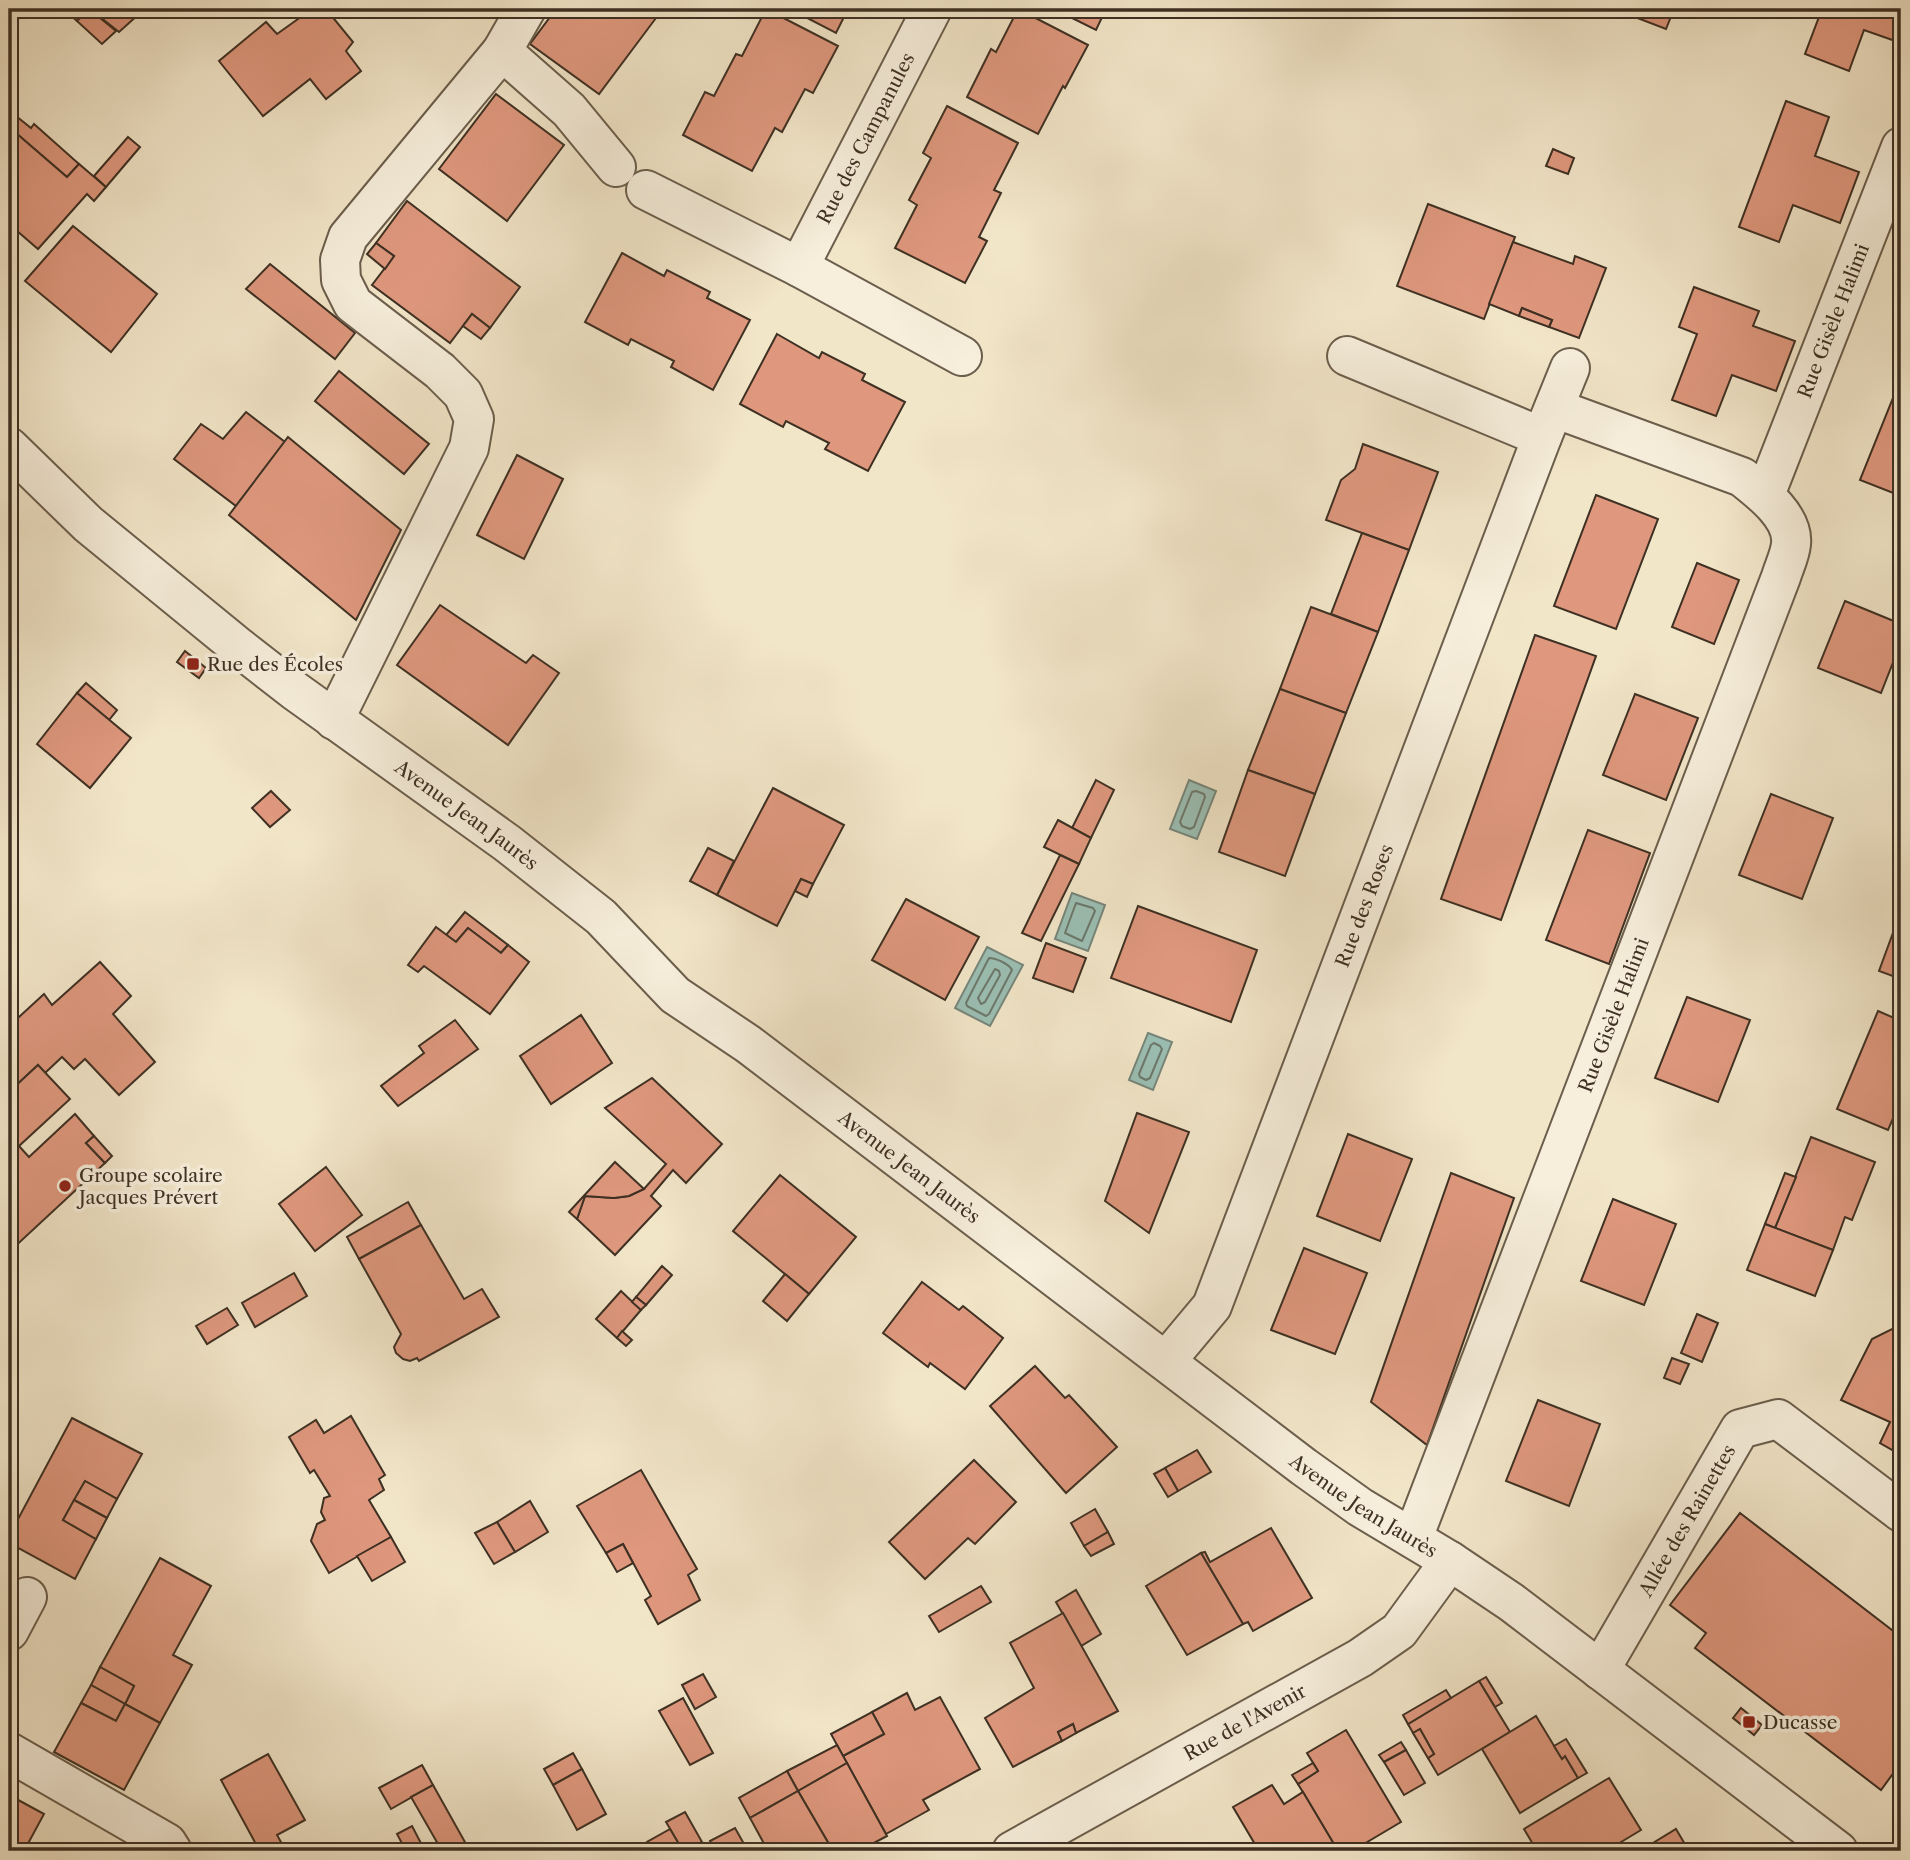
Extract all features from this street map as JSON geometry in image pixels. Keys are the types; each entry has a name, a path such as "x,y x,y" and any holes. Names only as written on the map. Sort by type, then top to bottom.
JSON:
{"street":[{"path":"334,720 469,449 474,419 463,394 440,371 353,304 341,280 340,260 348,237 502,51 526,9"},
{"name":"Rue des Campanules","path":"799,267 932,9"},
{"path":"502,51 569,110 616,167"},
{"name":"Rue Gisèle Halimi","path":"1765,495 1901,147"},
{"path":"646,190 799,267 962,356"},
{"path":"1348,356 1548,422"},
{"name":"Rue des Roses","path":"1166,1361 1212,1307 1570,368"},
{"name":"Rue Gisèle Halimi","path":"1413,1538 1781,577 1792,542 1784,518 1765,495 1742,477 1548,422"},
{"name":"Avenue Jean Jaurès","path":"9,447 88,524 236,645 334,720 507,843 601,917 675,995 748,1044 1315,1475 1360,1507 1450,1561 1511,1602 1838,1851"},
{"name":"Allée des Rainettes","path":"1600,1670 1740,1429 1778,1419 1901,1511"},
{"name":"Rue de l'Avenir","path":"1012,1851 1360,1658 1399,1631 1450,1561"},
{"path":"9,1631 27,1597"},
{"path":"9,1752 167,1843 172,1851"}],"water":[{"path":"1189,780 1216,791 1197,839 1170,829"},
{"path":"1072,893 1105,905 1088,951 1055,939"},
{"path":"987,947 1023,965 990,1026 955,1008"},
{"path":"1148,1033 1172,1042 1153,1090 1129,1080"}],"building":[{"path":"9,9 29,9 9,27"},
{"path":"76,9 89,9 77,21 70,15"},
{"path":"89,9 116,31 102,44 77,21"},
{"path":"90,9 133,9 139,14 119,32"},
{"path":"312,9 326,9 353,42 346,51 361,71 326,99 310,79 263,116 219,61 266,22 277,34"},
{"path":"556,9 646,9 656,18 599,94 530,44"},
{"path":"766,9 838,46 813,93 805,89 782,132 775,128 752,171 683,135 705,92 714,96 736,54 742,56"},
{"path":"790,9 848,9 836,33"},
{"path":"1018,9 1088,45 1038,134 967,97 991,49 996,52"},
{"path":"1054,9 1106,9 1096,30"},
{"path":"1614,9 1674,9 1666,29"},
{"path":"1822,9 1901,9 1901,43 1864,30 1849,71 1805,54"},
{"path":"496,94 564,145 507,221 439,169"},
{"path":"1786,101 1829,117 1815,156 1859,172 1840,223 1793,205 1779,242 1739,227"},
{"path":"947,106 1018,143 994,190 1001,193 979,237 987,241 965,283 895,248 917,205 909,200 931,158 923,153"},
{"path":"11,112 31,128 34,124 79,164 67,177 9,127"},
{"path":"9,127 67,177 79,164 106,187 94,201 87,194 38,249 9,224"},
{"path":"128,137 140,147 106,187 94,176"},
{"path":"1553,149 1574,158 1568,174 1546,166"},
{"path":"407,201 520,287 490,328 472,314 450,343 372,285 394,256 376,243"},
{"path":"1428,204 1515,237 1484,319 1397,286"},
{"path":"73,226 157,294 111,352 25,281"},
{"path":"1513,242 1573,264 1575,256 1606,268 1579,338 1549,327 1552,320 1522,308 1519,316 1489,304"},
{"path":"376,243 394,256 385,269 367,254"},
{"path":"622,253 664,276 667,270 710,292 707,298 750,320 713,390 671,367 674,361 631,339 628,345 585,322"},
{"path":"270,264 355,333 335,359 246,289"},
{"path":"1694,287 1759,311 1753,326 1795,341 1776,391 1732,375 1716,416 1672,400 1697,334 1679,327"},
{"path":"1522,308 1552,320 1549,327 1519,316"},
{"path":"472,314 490,328 481,339 463,326"},
{"path":"777,334 819,358 822,352 865,374 862,380 905,402 868,471 825,449 829,443 786,421 783,427 740,404"},
{"path":"339,371 429,444 404,474 315,401"},
{"path":"1893,398 1901,402 1901,496 1860,480"},
{"path":"246,412 285,442 236,506 174,459 201,424 223,439"},
{"path":"288,437 401,530 356,620 229,515"},
{"path":"1363,444 1438,472 1409,550 1326,520 1341,480 1355,469"},
{"path":"517,455 563,479 524,559 477,535"},
{"path":"1596,495 1658,519 1616,629 1554,606"},
{"path":"1362,533 1409,550 1378,632 1331,614"},
{"path":"1697,563 1739,580 1714,644 1672,627"},
{"path":"1845,601 1901,624 1901,642 1881,693 1818,668"},
{"path":"440,605 526,663 533,655 559,673 508,745 397,665"},
{"path":"1311,607 1378,632 1346,713 1280,689"},
{"path":"1535,635 1596,656 1501,920 1441,899"},
{"path":"185,651 206,668 199,678 177,662"},
{"path":"86,683 117,710 109,720 77,693"},
{"path":"1280,689 1346,713 1315,794 1248,770"},
{"path":"77,693 131,738 90,788 37,744"},
{"path":"1635,694 1698,718 1666,800 1603,775"},
{"path":"1248,770 1315,794 1285,876 1219,852"},
{"path":"1096,780 1114,790 1091,838 1072,828"},
{"path":"773,788 844,825 813,884 801,879 777,926 717,895"},
{"path":"271,791 290,810 270,827 252,808"},
{"path":"1771,794 1833,818 1802,899 1739,875"},
{"path":"1058,820 1091,838 1079,864 1044,847"},
{"path":"1588,830 1650,853 1609,964 1546,940"},
{"path":"9,832 17,839 9,849"},
{"path":"708,848 734,861 717,895 690,881"},
{"path":"1060,855 1079,864 1041,941 1022,933"},
{"path":"801,879 813,884 807,897 795,891"},
{"path":"906,899 979,937 945,1000 872,960"},
{"path":"1138,906 1257,950 1231,1022 1111,978"},
{"path":"1901,911 1901,979 1879,971"},
{"path":"465,912 508,945 501,953 468,928 456,942 446,935"},
{"path":"436,927 456,942 468,928 501,953 508,945 529,962 490,1014 424,966 418,972 408,965"},
{"path":"1046,943 1086,958 1073,992 1033,978"},
{"path":"100,962 131,996 113,1014 155,1062 119,1095 85,1059 74,1069 62,1057 45,1073 38,1065 9,1092 9,1006 19,1017 44,994 52,1005"},
{"path":"1687,997 1750,1020 1718,1102 1655,1078"},
{"path":"1878,1011 1901,1021 1901,1100 1888,1130 1837,1109"},
{"path":"581,1015 612,1063 551,1104 520,1056"},
{"path":"455,1020 478,1049 398,1106 381,1086 424,1053 419,1046"},
{"path":"38,1065 70,1099 19,1146 9,1135 9,1092"},
{"path":"652,1078 722,1144 686,1183 673,1170 651,1196 661,1206 615,1255 577,1219 585,1196 629,1196 644,1189 666,1164 605,1108"},
{"path":"1137,1113 1189,1132 1149,1233 1105,1201"},
{"path":"75,1114 94,1136 86,1143 105,1163 9,1252 9,1135 29,1157"},
{"path":"1348,1134 1412,1159 1380,1241 1317,1216"},
{"path":"94,1136 112,1156 105,1163 86,1143"},
{"path":"1811,1137 1875,1162 1852,1220 1845,1217 1833,1250 1775,1228"},
{"path":"615,1162 644,1189 629,1196 614,1198 585,1196 577,1219 569,1212"},
{"path":"326,1167 362,1215 315,1251 279,1204"},
{"path":"1451,1173 1514,1198 1427,1445 1371,1402"},
{"path":"1785,1173 1796,1177 1775,1228 1765,1224"},
{"path":"780,1175 856,1237 809,1294 733,1231"},
{"path":"1613,1199 1676,1224 1644,1305 1581,1281"},
{"path":"408,1202 421,1225 359,1259 347,1237"},
{"path":"1765,1224 1833,1250 1815,1296 1747,1270"},
{"path":"421,1225 464,1299 482,1289 499,1317 419,1361 417,1358 410,1361 396,1353 394,1347 401,1334 359,1259"},
{"path":"1304,1248 1367,1273 1335,1354 1271,1330"},
{"path":"662,1266 672,1275 646,1305 636,1297"},
{"path":"294,1273 307,1296 255,1327 242,1303"},
{"path":"785,1274 809,1294 787,1321 763,1301"},
{"path":"922,1282 959,1310 963,1306 1003,1338 965,1389 930,1363 928,1367 883,1333"},
{"path":"621,1291 641,1310 617,1338 596,1319"},
{"path":"636,1297 646,1305 641,1310 632,1302"},
{"path":"227,1308 238,1325 207,1344 196,1326"},
{"path":"1697,1314 1718,1323 1702,1362 1681,1353"},
{"path":"1892,1329 1901,1333 1901,1455 1880,1443 1890,1422 1841,1400 1872,1339"},
{"path":"622,1331 632,1340 626,1346 617,1338"},
{"path":"1672,1358 1689,1364 1680,1384 1664,1378"},
{"path":"1035,1366 1065,1398 1069,1395 1117,1447 1066,1493 990,1406"},
{"path":"1538,1400 1600,1424 1569,1506 1506,1481"},
{"path":"351,1416 385,1475 379,1479 384,1490 369,1500 391,1537 329,1573 311,1541 317,1524 325,1520 321,1512 324,1498 330,1496 314,1470 310,1473 289,1437 316,1420 324,1433"},
{"path":"72,1418 142,1454 117,1499 85,1481 63,1520 96,1539 75,1579 9,1543 9,1536"},
{"path":"1197,1450 1211,1472 1178,1491 1165,1468"},
{"path":"974,1460 1016,1502 975,1544 968,1538 925,1579 889,1542"},
{"path":"1165,1468 1178,1491 1168,1497 1154,1474"},
{"path":"641,1470 697,1569 688,1575 700,1600 658,1624 645,1600 651,1596 623,1544 606,1553 577,1506"},
{"path":"85,1481 117,1499 107,1518 74,1500"},
{"path":"74,1500 107,1518 96,1539 63,1520"},
{"path":"530,1501 548,1532 515,1552 497,1522"},
{"path":"1095,1509 1108,1532 1084,1546 1071,1523"},
{"path":"1740,1513 1901,1637 1901,1782 1892,1775 1881,1790 1695,1648 1706,1633 1670,1605"},
{"path":"497,1522 515,1552 494,1564 475,1533"},
{"path":"1271,1528 1312,1598 1253,1631 1248,1622 1243,1624 1201,1553 1205,1552 1210,1562"},
{"path":"1108,1532 1114,1544 1091,1556 1084,1546"},
{"path":"391,1537 405,1562 372,1581 357,1556"},
{"path":"623,1544 633,1563 617,1572 606,1553"},
{"path":"1201,1553 1243,1624 1187,1655 1146,1586"},
{"path":"160,1558 211,1586 173,1655 192,1665 160,1723 125,1704 134,1686 100,1667"},
{"path":"981,1586 991,1602 939,1632 929,1616"},
{"path":"1076,1590 1101,1634 1081,1646 1056,1602"},
{"path":"1063,1613 1118,1711 1076,1733 1073,1724 1058,1732 1062,1741 1013,1767 985,1718 1034,1688 1010,1643"},
{"path":"100,1667 134,1686 125,1704 91,1685"},
{"path":"703,1674 716,1697 695,1709 682,1685"},
{"path":"1486,1677 1502,1703 1495,1707 1479,1681"},
{"path":"1479,1681 1510,1732 1438,1775 1428,1758 1434,1754 1420,1729 1413,1733 1408,1724"},
{"path":"91,1685 125,1704 116,1721 81,1703"},
{"path":"1446,1690 1451,1698 1408,1724 1403,1715"},
{"path":"907,1693 915,1710 940,1697 980,1769 923,1800 929,1810 886,1834 843,1756 884,1734 872,1712"},
{"path":"683,1698 713,1753 690,1765 659,1711"},
{"path":"81,1703 116,1721 125,1704 160,1723 124,1790 54,1752"},
{"path":"1741,1708 1762,1725 1754,1735 1733,1718"},
{"path":"872,1712 884,1734 843,1756 831,1734"},
{"path":"1536,1716 1562,1759 1565,1756 1578,1778 1520,1813 1482,1749"},
{"path":"1073,1724 1076,1733 1062,1741 1058,1732"},
{"path":"1420,1729 1434,1754 1428,1758 1413,1733"},
{"path":"1346,1730 1401,1822 1352,1851 1338,1851 1298,1784 1318,1771 1307,1753"},
{"path":"1566,1739 1587,1773 1578,1778 1565,1756 1562,1759 1554,1746"},
{"path":"1401,1742 1406,1750 1384,1762 1379,1755"},
{"path":"837,1745 847,1763 798,1791 787,1771"},
{"path":"1406,1750 1425,1783 1404,1795 1384,1762"},
{"path":"573,1753 582,1769 553,1785 544,1769"},
{"path":"268,1754 305,1820 277,1835 286,1851 248,1851 257,1846 221,1780"},
{"path":"847,1763 887,1836 859,1851 853,1843 839,1851 833,1851 798,1791"},
{"path":"1313,1763 1318,1771 1298,1784 1292,1775"},
{"path":"422,1765 433,1785 391,1809 379,1788"},
{"path":"582,1769 606,1814 577,1830 553,1785"},
{"path":"787,1771 798,1791 750,1818 739,1798"},
{"path":"1609,1778 1641,1830 1606,1851 1537,1851 1524,1829"},
{"path":"433,1785 470,1851 442,1851 411,1797"},
{"path":"1272,1785 1284,1804 1303,1792 1338,1851 1259,1851 1233,1807"},
{"path":"798,1791 833,1851 768,1851 750,1818"},
{"path":"9,1795 44,1814 24,1851 9,1851"},
{"path":"685,1812 702,1842 683,1851 666,1822"},
{"path":"412,1826 425,1851 406,1851 397,1834"},
{"path":"735,1828 748,1851 715,1851 710,1841"},
{"path":"670,1829 683,1851 652,1851 647,1842"},
{"path":"1676,1829 1689,1851 1640,1851"},
{"path":"853,1843 858,1851 839,1851"}],"place":[{"name":"Rue des Écoles","path":"193,664"},
{"name":"Groupe scolaire Jacques Prévert","path":"65,1186"},
{"name":"Ducasse","path":"1749,1722"}]}
